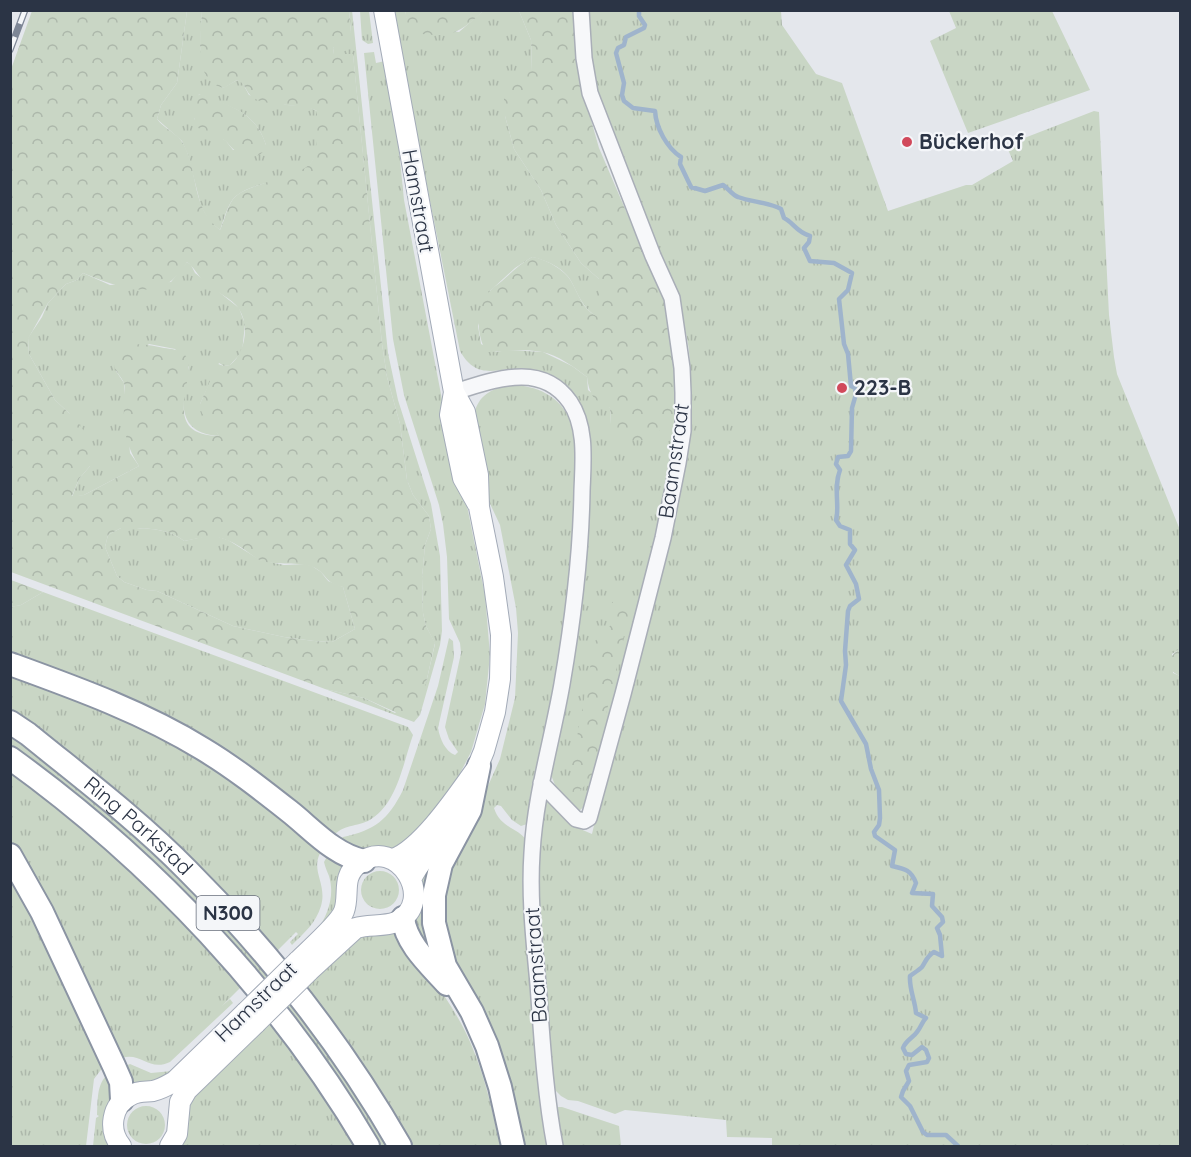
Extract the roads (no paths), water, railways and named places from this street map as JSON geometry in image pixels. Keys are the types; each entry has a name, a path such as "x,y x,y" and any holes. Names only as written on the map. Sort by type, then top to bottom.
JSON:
{"highway":[{"path":"10,664 89,693 177,733 244,776 346,856 364,861"},
{"name":"Ring Parkstad","path":"10,722 134,820 234,919 290,985 350,1065 400,1146"},
{"name":"Ring Parkstad","path":"10,758 114,840 192,915 276,1013 315,1064 369,1146"},
{"path":"479,765 470,810 441,864 433,911 436,936 445,966 472,1012 501,1087 513,1146"},
{"path":"10,855 42,912 110,1057 121,1082 122,1100"},
{"path":"403,918 408,935 419,951 472,1012"}],"main road":[{"name":"Hamstraat","path":"122,1100 132,1094 164,1088 175,1081 251,1017 303,967 356,928 364,925 391,923 403,918 410,908 413,895 411,879 416,868 457,814 479,765 495,712 501,635 494,577 479,507 463,478 450,415 454,392 384,10"},
{"name":"Hamstraat","path":"393,859 413,846 430,828 479,765"},
{"path":"364,861 380,857 393,859 403,866 411,879"},
{"name":"Hamstraat","path":"303,967 342,916 346,905 346,884 355,867 364,861"},
{"name":"Hamstraat","path":"170,1146 177,1134 180,1102 187,1090 251,1017"},
{"path":"118,1145 112,1120 122,1100"}],"street":[{"name":"Baamstraat","path":"541,783 576,819 584,821 589,818 663,538 682,430 682,368 672,298 653,256 590,93 584,58 581,10"},
{"name":"Baamstraat","path":"454,392 504,377 518,375 536,378 552,386 569,402 577,416 581,431 583,471 578,574 562,684 536,811 531,856 532,920 543,1064 555,1146"}],"waterway":[{"path":"639,10 644,28 626,37 624,45 618,48 616,53 624,83 622,95 624,101 633,108 655,111 660,131 671,148 681,157 680,164 691,187 705,191 723,185 738,197 781,209 784,218 801,232 810,236 804,248 810,261 834,263 852,273 848,290 839,299 851,386 855,388 856,394 852,408 851,451 848,456 838,457 836,464 840,470 837,483 836,520 840,526 850,530 850,544 855,550 846,565 856,584 859,599 850,606 848,611 846,665 841,701 866,744 871,769 879,790 880,818 879,825 874,832 875,836 895,850 892,866 904,869 912,875 916,883 912,893 933,894 932,906 942,917 943,922 937,928 942,956 934,952 922,967 910,976 916,1013 926,1018 903,1048 906,1054 912,1055 922,1047 929,1058 927,1062 909,1065 906,1071 909,1081 901,1097 910,1106 923,1132 927,1135 946,1135 958,1146"}],"railway":[{"path":"10,50 25,10"}],"place":[{"name":"Bückerhof","path":"907,142"},
{"name":"223-B","path":"842,388"}]}
